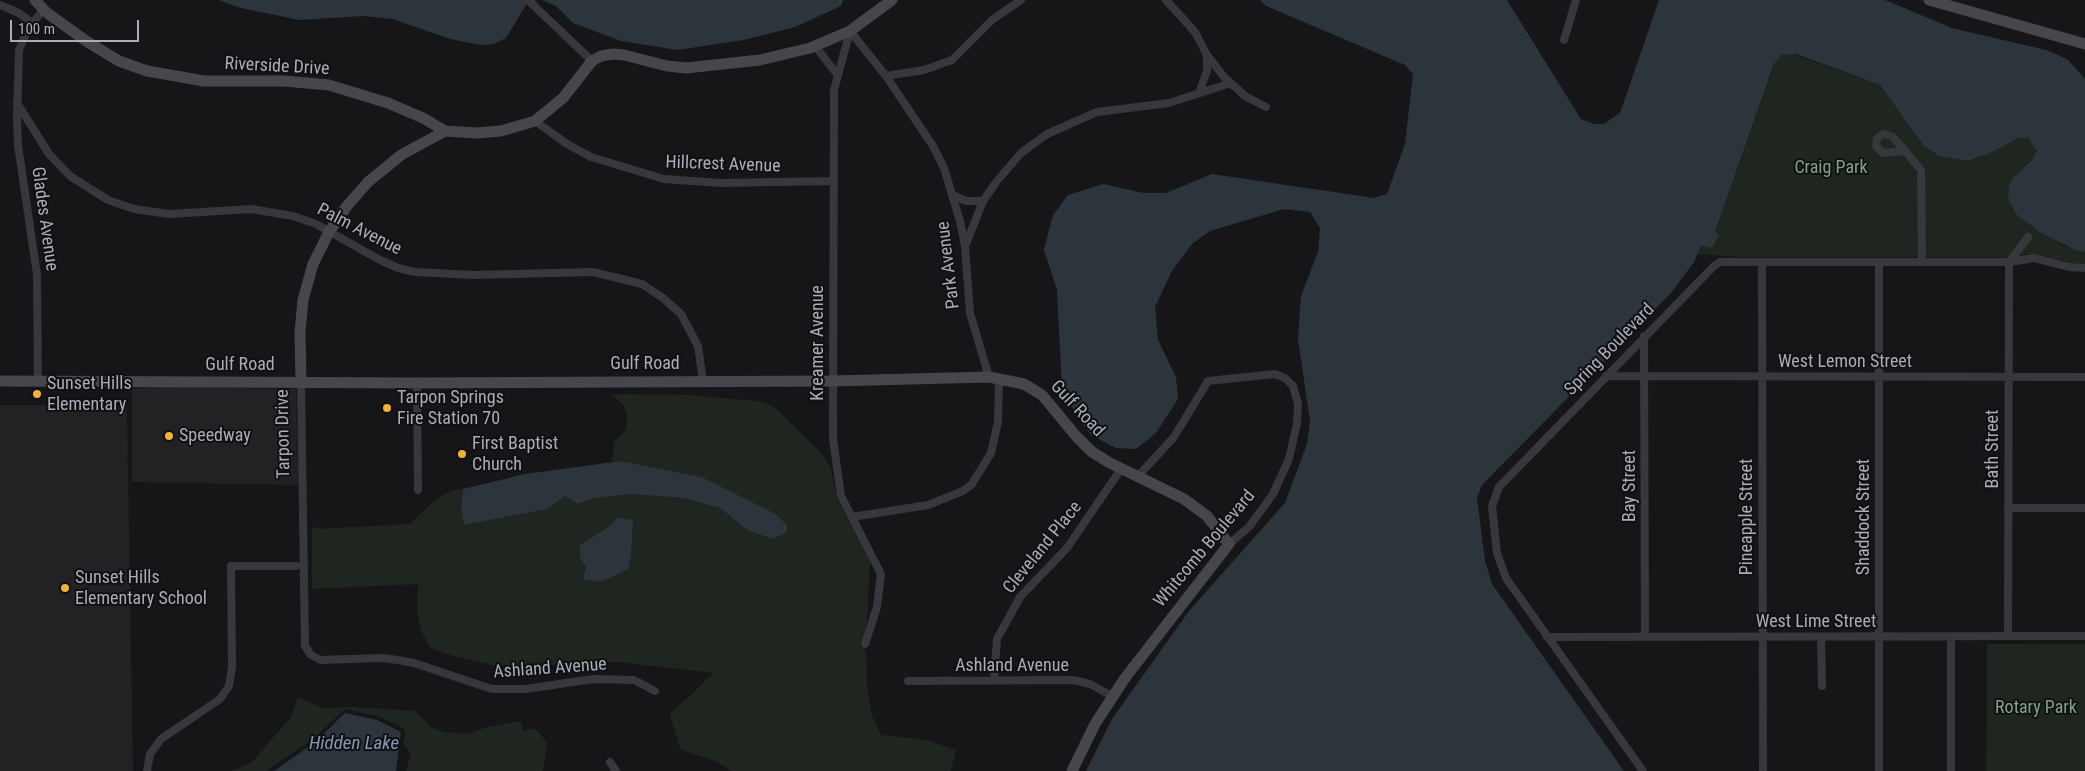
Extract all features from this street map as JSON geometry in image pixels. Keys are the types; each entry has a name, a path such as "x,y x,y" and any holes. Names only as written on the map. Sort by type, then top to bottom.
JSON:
{"street":[{"name":"Riverside Drive","path":"35,0 43,10 86,41 111,56 147,71 204,81 284,81 329,85 388,102 423,118 445,131 489,133 535,121 563,98 592,61"},
{"path":"528,0 592,61 613,54 667,66 714,66 774,58 815,46 850,31 892,0"},
{"path":"886,76 924,70 952,60 992,20 1021,0"},
{"path":"1166,0 1195,32 1207,55 1231,83 1245,96 1266,107"},
{"path":"1564,40 1576,0"},
{"path":"1929,0 2085,44"},
{"path":"0,5 19,13 32,23 43,10"},
{"name":"Glades Avenue","path":"32,23 19,50 17,103 18,145 37,275 38,381"},
{"name":"Kreamer Avenue","path":"850,31 834,90 833,439 836,473 841,496 881,574 877,607 865,644"},
{"name":"Park Avenue","path":"850,31 886,76 933,146 953,195 965,246 970,312 994,378 998,422 991,453 972,484 963,491 928,505 852,518"},
{"path":"815,46 837,74"},
{"path":"1199,93 1207,71 1207,55"},
{"path":"965,246 983,200 1001,175 1021,153 1056,129 1097,112 1169,103 1231,83"},
{"name":"Palm Avenue","path":"17,103 58,165 82,185 114,203 148,212 169,214 228,209 269,211 306,219 378,259 398,268 415,272 473,275 593,272 642,284 663,298 681,314 698,346 703,381"},
{"name":"Hillcrest Avenue","path":"535,121 567,144 591,156 664,179 721,183 833,181"},
{"name":"Tarpon Drive","path":"305,646 300,332 303,300 313,264 329,232 347,206 368,182 401,155 445,131"},
{"path":"1906,151 1921,170 1922,262"},
{"path":"953,195 966,201 983,200"},
{"path":"2009,262 2028,237"},
{"name":"Spring Boulevard","path":"1643,771 1501,569 1497,553 1492,506 1499,486 1644,336 1720,262 2009,262 2034,258 2069,267 2085,268"},
{"name":"Pineapple Street","path":"1762,262 1763,771"},
{"name":"Shaddock Street","path":"1879,262 1879,771"},
{"name":"Bath Street","path":"2008,636 2009,262"},
{"name":"Bay Street","path":"1644,336 1645,636"},
{"name":"Whitcomb Boulevard","path":"1072,771 1087,739 1112,696 1139,657 1230,544 1249,527 1273,494 1293,444 1298,404 1293,386 1279,374 1208,381 1174,437 1139,475"},
{"name":"West Lemon Street","path":"1606,376 2085,377"},
{"name":"Gulf Road","path":"0,381 417,383 994,378 1019,382 1034,389 1050,404 1083,443 1102,459 1172,491 1197,508 1230,544"},
{"path":"417,383 418,490"},
{"name":"Cleveland Place","path":"994,680 997,639 1020,597 1067,548 1122,469"},
{"path":"2008,508 2085,508"},
{"path":"147,771 150,754 161,739 220,699 229,686 232,667 231,566 296,566"},
{"name":"West Lime Street","path":"1547,637 2085,636"},
{"path":"1821,637 1822,686"},
{"path":"1950,771 1951,637"},
{"name":"Ashland Avenue","path":"305,646 310,655 321,660 381,658 398,660 421,665 492,690 526,689 594,679 634,680 655,691"},
{"name":"Ashland Avenue","path":"908,681 1076,680 1090,684 1112,696"},
{"path":"610,762 616,771"}],"shaded area":[{"path":"157,387 296,389 298,485 132,482 132,389"},
{"name":"Sunset Hills Elementary School","path":"0,405 127,405 133,771 0,771"}],"green space":[{"name":"Craig Park","path":"1790,53 1880,85 1924,146 1939,156 1967,161 1988,154 2019,138 2028,138 2036,147 2036,155 2013,178 2008,192 2024,221 2064,246 2085,252 2085,264 2028,254 2006,257 1736,257 1697,254 1701,246 1715,232 1776,60 1781,55"},
{"path":"612,394 689,395 757,401 772,405 823,455 831,468 837,499 870,560 867,624 860,647 866,650 867,684 872,716 881,735 927,740 956,750 951,771 732,771 717,762 680,749 670,714 714,673 617,662 593,664 577,661 541,667 492,665 453,656 431,648 421,631 417,611 418,584 312,589 312,526 317,529 410,524 435,500 453,490 463,489 461,510 464,525 546,509 565,496 578,504 594,498 631,494 683,498 720,508 747,530 774,513 702,477 621,461 612,462 614,442 626,429 627,414 623,405","holes":["618,518 586,567 580,558 580,545"]},
{"name":"Rotary Park","path":"1987,644 2085,644 2085,771 1986,771"},
{"path":"298,697 323,708 354,707 416,711 431,727 445,732 467,734 488,727 520,721 524,731 529,728 537,730 547,743 543,771 406,771 411,754 403,744 405,732 403,728 378,716 345,709 312,740 266,771 231,771 252,762 291,717"}],"water":[{"path":"219,0 538,0 527,3 506,38 493,44 481,45 450,39 393,19 363,16 299,20 237,7"},
{"path":"542,0 843,0 841,6 795,27 743,40 678,50 621,41 573,23 556,6"},
{"path":"1260,0 1507,0 1581,119 1594,124 1604,124 1620,113 1659,0 1885,0 1952,28 2046,50 2067,59 2085,79 2085,252 2075,250 2041,233 2017,215 2008,199 2009,186 2013,178 2032,160 2037,151 2028,138 2019,138 1988,154 1967,161 1939,156 1924,146 1880,85 1796,54 1781,55 1774,64 1715,232 1719,236 1712,248 1701,246 1694,262 1671,293 1482,485 1477,498 1485,561 1492,584 1624,771 1086,771 1112,719 1189,611 1285,503 1307,444 1310,421 1298,339 1301,296 1318,252 1320,228 1310,212 1284,209 1210,231 1192,244 1172,271 1155,307 1158,340 1176,377 1178,399 1156,433 1136,449 1116,448 1091,435 1062,389 1057,290 1044,250 1053,215 1068,195 1103,184 1144,193 1166,193 1212,174 1374,198 1387,194 1405,144 1413,74 1405,65 1266,6"},
{"path":"621,461 702,477 774,513 787,525 786,533 773,539 747,530 720,508 683,498 631,494 594,498 578,504 565,496 547,509 464,525 461,510 463,489 525,474"},
{"path":"618,518 633,520 631,555 628,569 601,582 583,579 586,567 580,558 580,545"},
{"name":"Hidden Lake","path":"345,713 377,720 401,732 396,771 274,771 314,743"}],"place":[{"name":"Sunset Hills Elementary","path":"37,394"},
{"name":"Tarpon Springs Fire Station 70","path":"387,408"},
{"name":"Speedway","path":"169,436"},
{"name":"First Baptist Church","path":"462,454"},
{"name":"Sunset Hills Elementary School","path":"65,588"}]}
